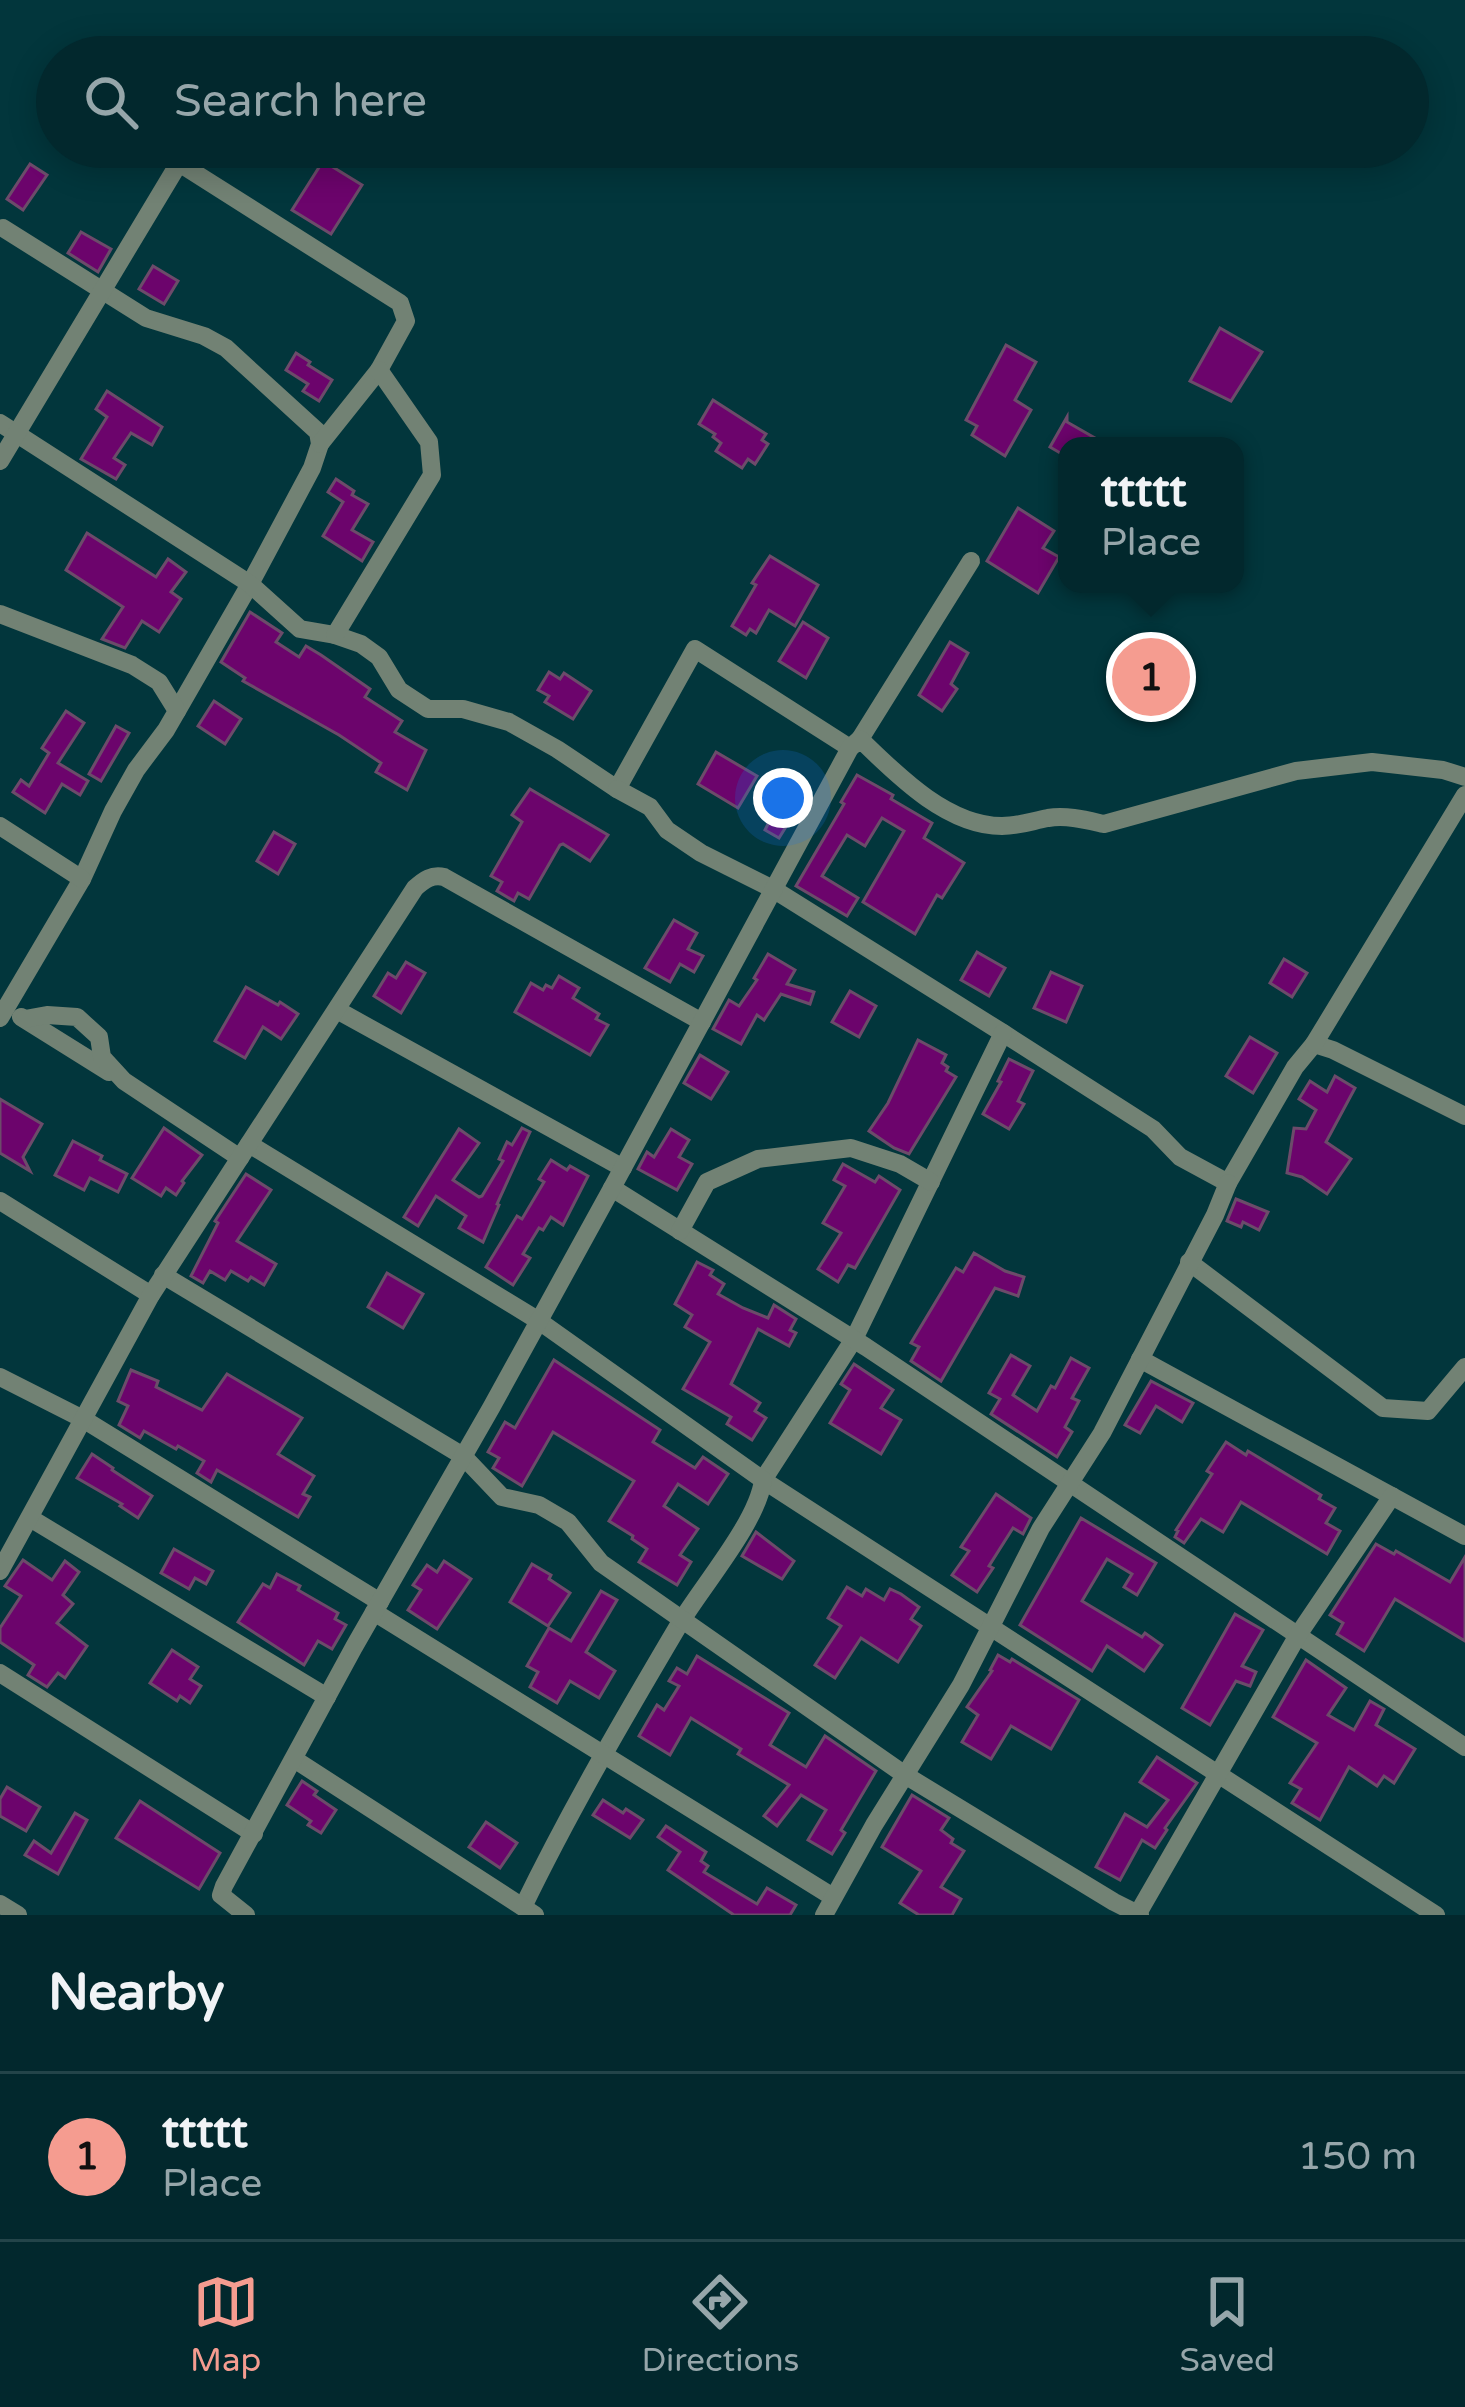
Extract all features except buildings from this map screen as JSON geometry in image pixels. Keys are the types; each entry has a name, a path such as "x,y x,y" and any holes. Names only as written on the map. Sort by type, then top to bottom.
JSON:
{"street":[{"path":"0,461 176,168"},
{"path":"187,168 400,303 406,321 380,370 320,444 250,584 177,711 136,770 82,880 3,1013 25,1019 539,1321 763,1480 1436,1915"},
{"path":"3,228 146,318 226,348 318,432 320,444"},
{"path":"334,635 433,475 428,442 380,370"},
{"path":"0,423 250,584 300,629 361,644 379,657 400,690 428,710 463,710 509,722 557,749 650,807 668,830 701,853 773,889 1004,1033 1153,1129 1180,1157 1228,1183"},
{"path":"246,1915 221,1894 773,889 855,744 971,561"},
{"path":"0,614 132,665 159,682 177,711"},
{"path":"617,789 695,649 855,744 954,814 995,826 1074,817 1104,824 1296,771 1372,762 1465,777"},
{"path":"0,1377 83,1419 828,1906 961,1685 1041,1528 1102,1432 1228,1183 1465,795"},
{"path":"0,826 82,880"},
{"path":"0,1571 163,1276 415,887 438,876 702,1022"},
{"path":"337,1010 623,1168"},
{"path":"25,1019 77,1017 99,1037 102,1058 124,1081"},
{"path":"294,1759 529,1911 554,1842 682,1619 758,1504 763,1480 854,1340 1004,1033"},
{"path":"1314,1045 1465,1116"},
{"path":"680,1231 707,1182 758,1159 851,1148 931,1182"},
{"path":"612,1188 854,1340 1465,1747"},
{"path":"0,1201 152,1295"},
{"path":"1190,1262 1383,1408 1428,1411 1465,1367"},
{"path":"163,1276 463,1456 502,1497 539,1505 568,1522 601,1563 905,1775 1138,1914 1298,1635 1392,1496"},
{"path":"1140,1359 1465,1536"},
{"path":"30,1518 327,1697"},
{"path":"0,1673 254,1834"},
{"path":"0,1904 18,1915"}],"place":[{"name":"ttttt","path":"1151,677"}]}
